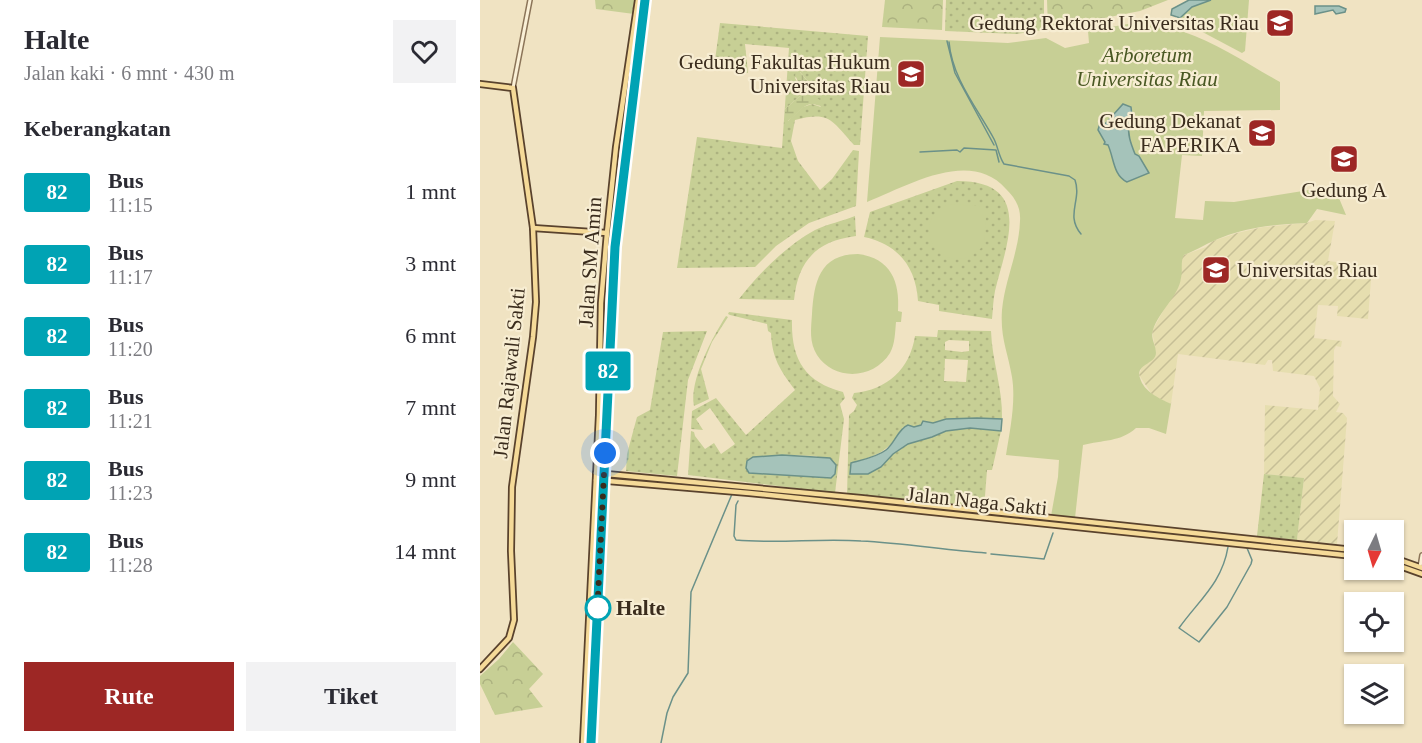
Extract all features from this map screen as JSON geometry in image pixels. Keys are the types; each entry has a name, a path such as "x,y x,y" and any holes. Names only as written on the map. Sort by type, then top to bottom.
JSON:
{"main road":[{"name":"Jalan SM Amin","path":"583,743 596,480 601,303 606,233 638,0"},
{"name":"Jalan SM Amin","path":"591,743 611,303 619,203 645,0"},
{"path":"480,84 513,88"},
{"name":"Jalan Rajawali Sakti","path":"480,669 509,638 514,620 511,553 512,487 530,365 536,302 533,228 513,88"},
{"path":"533,228 606,233"},
{"path":"601,303 611,303"},
{"name":"Jalan Naga Sakti","path":"596,473 851,497 1344,549"},
{"name":"Jalan Naga Sakti","path":"596,480 748,493 1344,555"},
{"path":"594,516 602,515"},
{"path":"1404,561 1421,567"},
{"path":"1404,568 1422,574"}],"street":[{"name":"Jalan Rajawali Sakti","path":"513,88 530,0"},
{"path":"1421,567 1422,555"}],"shaded area":[{"path":"1315,220 1335,221 1328,261 1372,266 1368,319 1337,316 1338,306 1318,305 1314,338 1342,341 1341,347 1336,346 1334,350 1333,396 1340,404 1336,412 1343,413 1347,418 1337,544 1297,540 1304,478 1264,474 1265,405 1318,410 1320,388 1314,376 1273,371 1272,360 1268,360 1265,365 1178,354 1171,404 1153,396 1139,375 1142,367 1155,357 1152,331 1181,279 1181,258 1184,255 1206,247 1213,241 1237,233"}],"green space":[{"path":"595,0 636,0 634,14 596,9"},
{"path":"885,0 943,0 942,30 882,27"},
{"path":"946,0 1044,0 1044,30 1016,34 945,31"},
{"path":"1047,0 1168,0 1140,11 1048,29"},
{"path":"1211,0 1249,0 1245,51 1242,53 1178,19 1192,7"},
{"name":"Arboretum Universitas Riau","path":"1145,21 1160,21 1168,28 1208,42 1280,82 1280,110 1204,111 1202,156 1182,155 1175,218 1203,220 1205,201 1234,202 1334,186 1346,215 1317,209 1307,223 1254,228 1218,239 1184,255 1179,284 1153,330 1155,357 1139,373 1148,391 1171,404 1166,434 1149,428 1136,428 1118,438 1083,445 1075,518 1051,516 1059,460 1006,455 1012,416 1013,387 1003,337 1002,310 1019,232 1018,207 1015,199 1006,189 991,177 975,171 938,174 867,202 880,37 1008,43 1046,38 1065,48 1089,43 1088,31"},
{"path":"720,23 868,36 860,145 854,145 840,129 823,117 795,120 791,141 798,161 820,190 832,179 853,150 859,151 856,206 809,223 776,246 755,267 677,268 697,137 782,148 789,48 745,44 748,73 714,68","holes":["800,72 811,85 812,95 821,107 812,104 803,107 788,121 785,109 800,96 800,86 795,78"]},
{"path":"798,70 811,85 812,95 823,102 823,106 809,104 785,122 785,109 800,96 800,86 795,75"},
{"path":"957,181 981,184 997,192 1006,204 1009,219 1008,236 995,291 992,319 939,311 939,305 918,301 914,278 903,259 886,245 864,237 870,212"},
{"path":"948,204 979,206 986,214 984,245 970,256 956,259 944,256 935,248 930,237 929,225 935,213"},
{"path":"855,216 856,236 830,243 811,255 800,274 794,300 739,299 764,270 794,244 815,230"},
{"path":"858,254 869,256 886,266 895,281 898,311 902,312 901,322 896,322 894,342 890,353 874,368 854,374 843,373 824,363 814,350 811,330 813,303 821,272 835,259"},
{"path":"729,312 792,320 794,346 802,366 818,382 843,392 845,398 840,404 844,419 835,493 688,475 691,431 705,449 714,443 721,454 735,444 710,408 696,419 703,430 691,429 692,411 716,398 746,435 795,390 778,363 767,324 728,314","holes":["818,456 785,474 749,473 753,457"]},
{"path":"726,316 728,317 712,342 701,369 709,399 694,406 693,396 698,372 714,336"},
{"path":"938,330 991,331 1002,419 946,419 933,423 924,421 915,427 903,427 888,447 868,458 851,463 850,473 881,467 893,454 908,444 946,431 970,428 1001,431 992,470 987,470 984,509 847,495 849,415 857,405 852,398 854,393 877,387 895,376 908,358 915,336 937,337","holes":["949,340 969,341 969,351 945,350 945,342","945,359 968,360 966,382 944,381"]},
{"path":"707,331 688,380 677,476 626,471 627,454 637,417 650,410 663,332"},
{"path":"1264,474 1304,478 1297,540 1257,536"},
{"path":"513,642 543,674 529,689 543,707 495,715 480,684 480,676"}],"water":[{"path":"1189,0 1211,0 1192,7 1180,18 1171,15 1172,9"},
{"path":"1315,6 1339,6 1346,9 1345,12 1336,14 1333,10 1315,14"},
{"path":"1123,104 1132,109 1129,122 1130,139 1135,154 1139,156 1149,173 1127,182 1116,171 1108,145 1104,144 1098,130 1100,123 1105,124"},
{"path":"946,419 1002,419 1001,431 970,428 946,431 908,444 893,454 881,467 868,474 850,474 851,463 882,452 908,425 914,427 921,425 923,421 933,423"},
{"path":"782,455 830,458 836,465 835,474 831,478 749,473 746,468 747,461 753,457"}],"waterway":[{"path":"947,41 955,73 994,145"},
{"path":"949,42 960,80 994,139 1004,164 1069,176 1075,180 1077,194 1074,220 1081,234"},
{"path":"920,152 957,150 960,152 964,148 996,150 999,162"},
{"path":"661,743 673,697 688,673 691,592 732,494"},
{"path":"738,501 734,536 736,540 861,541 986,553"},
{"path":"991,554 1044,559 1053,533"},
{"path":"1228,547 1221,571 1215,581 1179,628 1199,642 1227,607 1251,564 1252,560 1247,548"}],"bus line":[{"name":"82","path":"591,743 615,247 645,0"}],"place":[{"name":"Gedung Rektorat Universitas Riau","path":"1280,23"},
{"name":"Gedung Fakultas Hukum Universitas Riau","path":"911,74"},
{"name":"Gedung Dekanat FAPERIKA","path":"1262,133"},
{"name":"Gedung A","path":"1344,159"},
{"name":"Universitas Riau","path":"1216,270"},
{"name":"Halte","path":"598,608"}],"route":[{"path":"598,608 597,617 605,453"}]}
